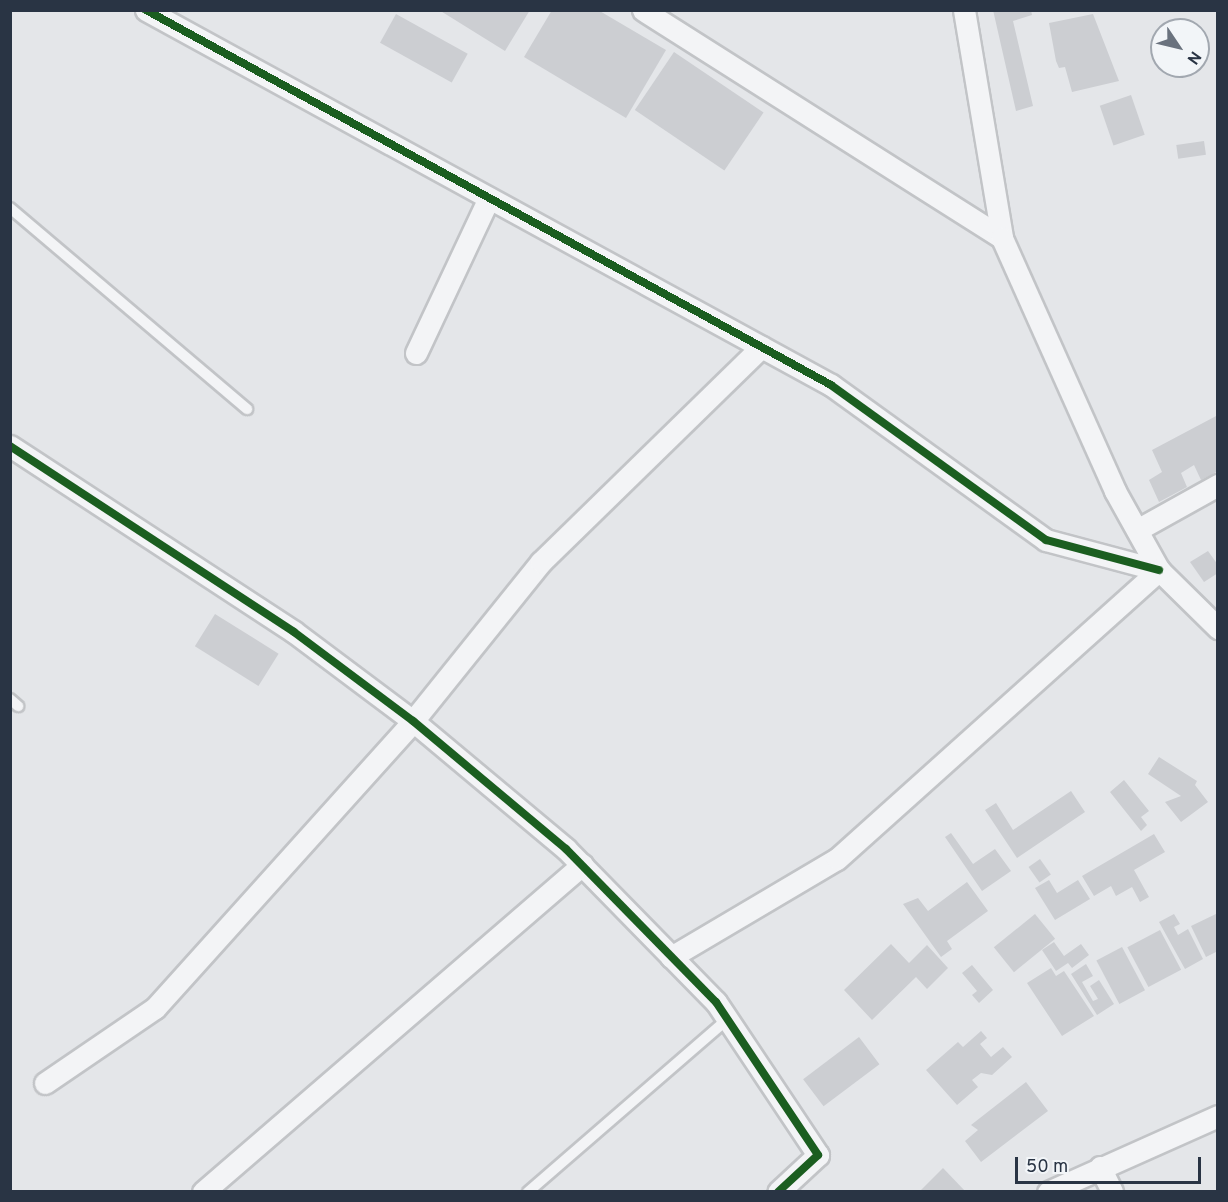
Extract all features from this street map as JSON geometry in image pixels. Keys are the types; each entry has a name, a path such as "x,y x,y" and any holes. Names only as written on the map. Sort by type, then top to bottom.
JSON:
{"street":[{"path":"146,10 831,385 1046,540 1159,570"},
{"path":"643,10 1002,238"},
{"path":"964,10 1002,238 1115,491 1159,570 1218,628"},
{"path":"416,353 489,198"},
{"path":"45,1083 155,1008 413,721 541,562 761,347"},
{"path":"10,446 294,632 413,721 582,865 728,1019 818,1155 778,1191"},
{"path":"1137,530 1218,485"},
{"path":"671,957 837,859 1159,570"},
{"path":"203,1191 582,865"},
{"path":"1048,1191 1218,1116"},
{"path":"1100,1167 1112,1191"}],"lane":[{"path":"10,208 247,409"},
{"path":"528,1191 728,1019"}],"building":[{"path":"439,10 530,10 505,51"},
{"path":"552,10 598,10 666,50 626,118 524,57"},
{"path":"993,10 1031,10 1032,15 1013,21 1033,106 1016,111"},
{"path":"396,14 468,54 452,83 380,43"},
{"path":"1093,14 1119,81 1072,92 1065,67 1059,68 1056,61 1049,23"},
{"path":"674,52 764,112 724,170 635,110"},
{"path":"1131,95 1145,135 1113,145 1100,106"},
{"path":"1204,141 1206,155 1178,159 1176,145"},
{"path":"1218,415 1218,471 1201,480 1194,465 1181,473 1187,487 1159,502 1149,480 1162,472 1152,450"},
{"path":"1208,551 1218,565 1218,573 1204,582 1190,562"},
{"path":"215,614 279,654 258,686 195,646"},
{"path":"1159,757 1197,781 1195,785 1208,802 1181,822 1165,802 1181,796 1148,774"},
{"path":"1124,780 1149,811 1141,817 1147,825 1141,831 1110,792"},
{"path":"1071,791 1085,812 1017,858 985,810 996,803 1013,830"},
{"path":"951,833 973,864 995,849 1011,871 982,891 945,837"},
{"path":"1154,834 1165,852 1134,870 1149,897 1140,902 1132,887 1116,896 1111,886 1094,896 1082,876"},
{"path":"1040,859 1051,875 1039,883 1029,867"},
{"path":"1049,880 1057,893 1078,880 1090,899 1055,920 1035,888"},
{"path":"967,882 988,911 947,941 952,949 941,957 903,904 918,898 928,911"},
{"path":"1218,913 1218,951 1206,957 1191,926"},
{"path":"1035,914 1055,939 1014,972 994,947"},
{"path":"1174,914 1180,924 1174,927 1178,935 1188,929 1203,959 1185,969 1159,922"},
{"path":"1160,930 1181,970 1148,987 1127,947"},
{"path":"1054,942 1064,956 1081,944 1089,955 1072,968 1068,963 1056,971 1042,950"},
{"path":"891,944 909,963 927,945 948,968 927,989 916,977 872,1020 844,990"},
{"path":"1122,947 1145,990 1119,1004 1096,961"},
{"path":"1086,964 1093,976 1082,982 1093,1001 1098,999 1090,986 1099,980 1114,1004 1097,1015 1071,974"},
{"path":"972,965 993,990 979,1003 972,995 977,991 962,973"},
{"path":"1051,968 1056,976 1064,971 1094,1016 1062,1036 1027,983"},
{"path":"981,1031 987,1038 980,1044 991,1057 1003,1047 1012,1057 992,1075 981,1073 972,1080 978,1087 957,1105 926,1070 958,1042 963,1047"},
{"path":"859,1037 879,1064 824,1106 803,1079"},
{"path":"1026,1082 1048,1111 981,1162 965,1141 978,1130 971,1125"},
{"path":"943,1168 966,1192 919,1192"}],"cycle path":[{"path":"146,10 831,385 1046,540 1159,570"},
{"path":"10,446 294,632 413,721 566,849 716,1002 818,1155 778,1192"}]}
